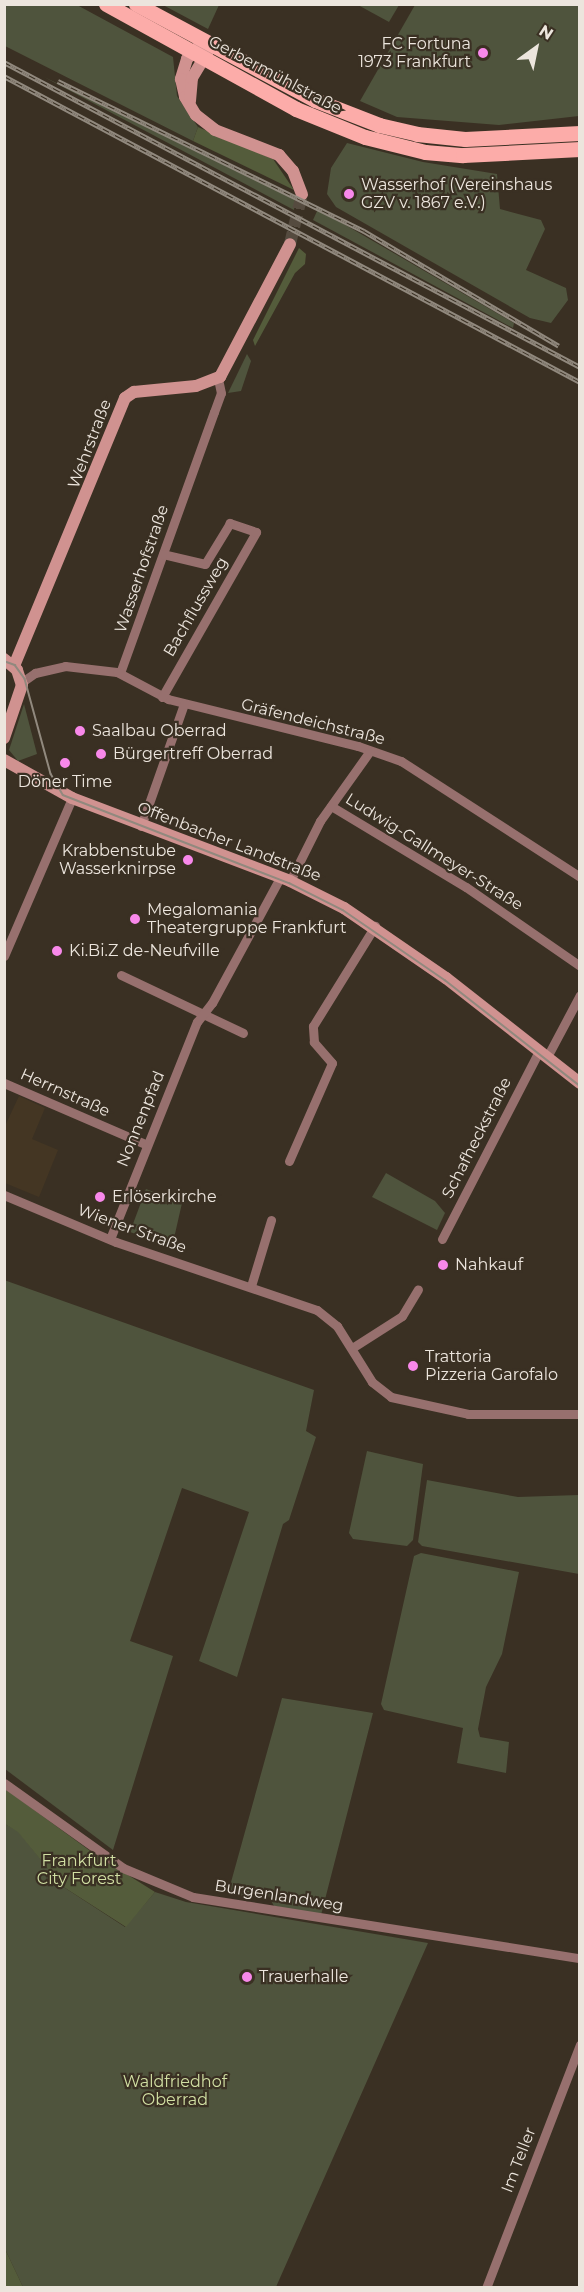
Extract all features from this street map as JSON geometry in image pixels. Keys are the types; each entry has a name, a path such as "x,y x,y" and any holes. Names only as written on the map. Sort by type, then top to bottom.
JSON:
{"main road":[{"name":"Gerbermühlstraße","path":"106,4 296,110 381,142 463,155 579,149"},
{"name":"Gerbermühlstraße","path":"136,4 315,100 349,115 407,132 488,139 579,133"}],"street":[{"path":"212,45 198,55 190,85 191,108 209,127 279,155 293,171 302,194"},
{"path":"218,379 228,368 290,244"},
{"name":"Wasserhofstraße","path":"120,673 218,402 221,390 218,379"},
{"name":"Wehrstraße","path":"9,663 125,398 134,392 196,386 218,379"},
{"name":"Bachflussweg","path":"162,697 256,532 230,523 205,564 163,554"},
{"path":"9,663 22,682"},
{"path":"4,738 22,682 35,673 65,666 120,673"},
{"name":"Gräfendeichstraße","path":"120,673 162,697 369,751 432,777 489,820 579,877"},
{"path":"141,825 184,704"},
{"name":"Nonnenpfad","path":"110,1239 197,1022 331,806 369,751"},
{"name":"Offenbacher Landstraße","path":"4,760 67,796 285,880 375,926 579,1083"},
{"path":"4,956 67,796"},
{"name":"Ludwig-Gallmeyer-Straße","path":"331,806 466,887 579,966"},
{"path":"289,1161 332,1063 314,1042 313,1026 375,926"},
{"path":"121,975 205,1012 243,1033"},
{"name":"Schafheckstraße","path":"442,1239 543,1054 579,995"},
{"name":"Herrnstraße","path":"4,1083 147,1145"},
{"name":"Wiener Straße","path":"4,1195 110,1239 317,1310 337,1326 381,1392 411,1404 468,1414 579,1414"},
{"path":"251,1286 271,1220"},
{"path":"352,1348 402,1316 418,1289"},
{"name":"Burgenlandweg","path":"4,1783 123,1868 193,1897 579,1958"},
{"name":"Im Teller","path":"486,2288 579,2044"}],"shaded area":[{"path":"19,1096 45,1108 32,1139 58,1150 39,1197 5,1183 5,1126"}],"green space":[{"path":"5,5 77,5 173,57 177,96 198,127 193,141 5,46"},
{"path":"163,5 219,5 208,29"},
{"path":"358,5 399,5 389,22"},
{"name":"FC Fortuna 1973 Frankfurt","path":"415,5 579,5 579,116 499,125 397,117 360,101"},
{"path":"44,77 295,198 294,210"},
{"path":"198,127 273,159 294,190 193,141"},
{"path":"347,143 423,162 497,174 500,209 541,220 545,229 526,270 566,288 568,300 551,323 530,318 336,207 327,194 331,168"},
{"path":"318,209 514,323 513,328 313,220"},
{"path":"299,248 306,254 305,264 295,273 255,346 253,340"},
{"path":"247,354 251,361 241,391 228,393"},
{"path":"24,704 37,754 18,761 9,750"},
{"path":"386,1173 435,1201 445,1213 437,1230 372,1197"},
{"path":"146,1189 182,1203 172,1247 130,1232"},
{"path":"4,1280 314,1390 306,1431 316,1437 289,1520 283,1524 237,1677 199,1661 249,1512 182,1488 130,1641 173,1656 113,1850 5,1769"},
{"path":"367,1451 423,1464 413,1540 407,1546 353,1539 349,1533"},
{"path":"427,1480 518,1497 579,1495 579,1574 422,1546 418,1542"},
{"path":"421,1553 519,1572 502,1654 486,1687 478,1729 480,1737 509,1742 506,1773 457,1763 463,1728 384,1710 381,1704 414,1556"},
{"path":"282,1698 373,1713 321,1915 274,1906 266,1892 248,1897 228,1893"},
{"name":"Frankfurt City Forest","path":"4,1788 93,1853 155,1892 126,1927 62,1886 18,1832 5,1824"},
{"name":"Waldfriedhof Oberrad","path":"5,1824 18,1831 62,1886 125,1927 155,1892 186,1902 428,1943 276,2287 23,2287 5,2249"},
{"path":"5,2249 23,2287 5,2287"}],"tunnel":[{"path":"290,244 302,194"}],"tram line":[{"path":"4,661 15,665 25,679 51,774 63,795 289,883 343,910 445,980 580,1086"}],"railway":[{"path":"4,62 580,367"},
{"path":"4,76 580,382"},
{"path":"58,81 364,231 559,346"}],"place":[{"name":"FC Fortuna 1973 Frankfurt","path":"483,53"},
{"name":"Wasserhof (Vereinshaus GZV v. 1867 e.V.)","path":"349,194"},
{"name":"Saalbau Oberrad","path":"80,731"},
{"name":"Bürgertreff Oberrad","path":"101,754"},
{"name":"Döner Time","path":"65,763"},
{"name":"Krabbenstube Wasserknirpse","path":"188,860"},
{"name":"Megalomania Theatergruppe Frankfurt","path":"135,919"},
{"name":"Ki.Bi.Z de-Neufville","path":"57,951"},
{"name":"Erlöserkirche","path":"100,1197"},
{"name":"Nahkauf","path":"443,1265"},
{"name":"Trattoria Pizzeria Garofalo","path":"413,1366"},
{"name":"Trauerhalle","path":"247,1977"}]}
